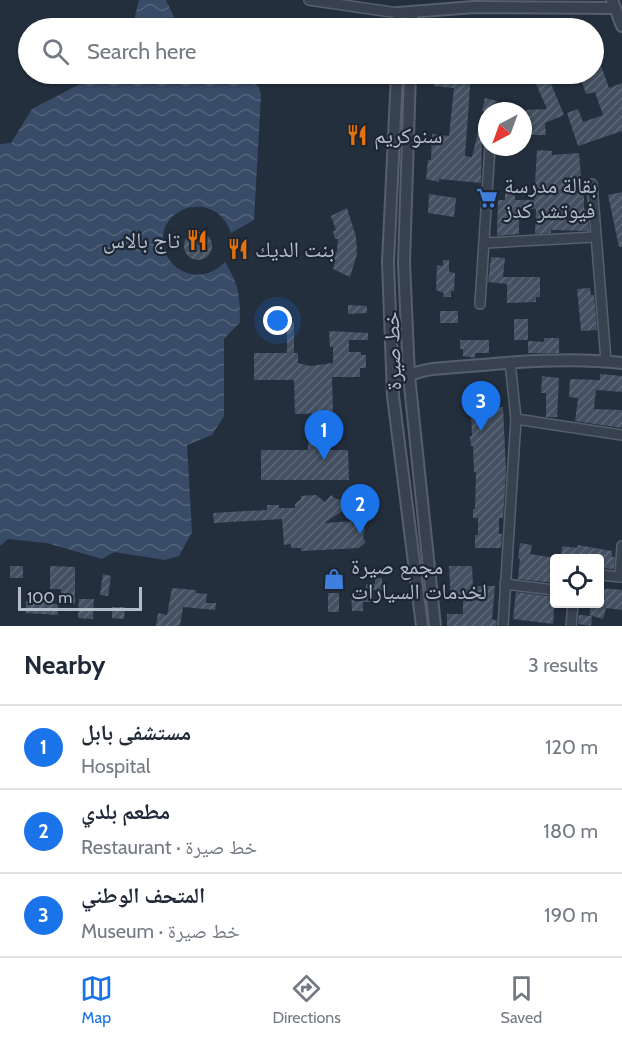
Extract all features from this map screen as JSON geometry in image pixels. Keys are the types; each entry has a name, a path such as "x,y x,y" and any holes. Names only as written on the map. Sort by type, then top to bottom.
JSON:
{"street":[{"path":"309,0 398,13 412,13 474,3 613,4 622,26"},
{"path":"398,13 398,18"},
{"path":"412,13 412,18"},
{"name":"خط صيرة","path":"397,84 388,262 393,396 422,626"},
{"name":"خط صيرة","path":"410,84 404,263 408,376 435,626"},
{"path":"480,304 490,156"},
{"path":"592,184 606,361"},
{"path":"485,243 596,237"},
{"path":"393,376 510,362 606,361 622,363"},
{"path":"503,626 516,419 510,362"},
{"path":"516,419 622,435"},
{"path":"604,575 621,577 622,546"},
{"path":"505,584 550,589"},
{"path":"571,626 573,608"}],"water":[{"path":"139,0 166,0 174,18 134,18"},
{"path":"80,84 255,84 259,87 261,95 254,220 231,233 223,219 212,210 200,207 187,208 167,223 163,236 168,258 183,271 203,274 217,269 225,262 238,290 240,304 240,322 224,339 224,416 212,435 187,445 192,532 179,556 165,560 114,552 102,559 47,543 8,539 0,546 0,144 11,143 32,109"}],"building":[{"path":"604,74 609,88 622,83 622,131 578,146 567,113 578,109 583,122 603,115 595,92 586,94 583,84 604,84"},
{"path":"434,84 470,84 465,156 472,157 478,132 478,156 482,156 481,183 439,179 439,182 426,179 428,160 431,160 432,134 449,136 454,88 434,86"},
{"path":"536,84 551,84 564,115 545,123 546,135 532,135 532,110 547,109"},
{"path":"485,98 497,101 496,102 484,102"},
{"path":"537,150 552,151 552,155 579,153 584,209 587,209 589,231 551,230 551,233 535,234 536,209 523,208 523,218 519,218 519,234 497,236 498,200 505,200 505,193 515,193 515,200 534,200"},
{"path":"622,192 622,247 619,247 608,195"},
{"path":"429,194 456,198 454,217 428,213"},
{"path":"347,208 356,237 357,254 350,277 333,269 338,239 335,239 333,231 336,230 331,216"},
{"path":"198,232 208,236 212,246 208,256 198,260 188,256 184,246 188,236"},
{"path":"491,257 505,258 503,277 540,277 540,297 536,297 536,302 507,303 507,284 488,282"},
{"path":"443,260 449,260 449,272 455,273 454,291 451,291 451,297 443,297 444,293 436,290 437,265 443,266"},
{"path":"590,288 591,295 594,295 597,330 581,331 577,289"},
{"path":"348,305 367,306 367,313 348,314"},
{"path":"440,311 458,311 458,323 440,323"},
{"path":"514,319 528,319 528,340 514,340"},
{"path":"287,322 294,322 294,353 298,353 298,363 310,366 333,363 333,347 330,347 329,331 368,333 368,340 349,340 349,352 361,352 361,355 366,355 366,368 360,368 360,377 332,377 333,413 295,414 294,380 254,380 254,353 287,353"},
{"path":"544,338 559,338 559,353 528,353 528,341 544,342"},
{"path":"460,340 489,340 489,353 475,353 475,358 463,356"},
{"path":"600,374 622,376 622,392 596,390 594,409 622,410 622,428 575,421 578,398 569,397 570,379 600,380"},
{"path":"542,376 559,378 557,417 546,417 546,393 541,393"},
{"path":"503,407 506,471 503,518 499,518 499,534 502,534 501,548 475,548 478,518 473,518 476,472 474,472 473,446 471,446 470,436 472,436 471,408"},
{"path":"308,435 322,435 322,450 348,450 349,480 261,480 261,450 308,450"},
{"path":"316,495 325,502 331,495 336,499 344,500 346,505 344,510 324,523 357,521 365,529 363,538 366,542 359,548 301,551 301,548 291,548 291,544 284,545 282,519 214,523 213,513 267,510 267,505 295,508 301,496"},
{"path":"520,543 532,545 530,554 550,557 550,582 518,579 520,559 518,559"},
{"path":"578,545 612,551 612,557 615,557 614,569 604,568 604,554 561,554 562,546 577,548"},
{"path":"10,566 23,566 23,578 10,578"},
{"path":"50,566 75,567 75,604 61,604 61,589 50,589"},
{"path":"449,566 472,566 473,586 495,586 492,619 497,621 496,626 447,626 447,614 463,614 463,601 451,601"},
{"path":"103,574 111,576 108,596 100,595"},
{"path":"375,578 382,578 382,590 374,590 374,602 363,602 363,611 352,611 351,591 366,590 366,584 375,584"},
{"path":"172,588 196,590 196,593 207,594 206,603 216,603 215,610 183,607 180,626 156,626 158,613 167,615"},
{"path":"604,588 622,590 622,610 606,608 603,619 590,615 590,608 604,608"},
{"path":"516,592 550,596 550,608 554,608 553,624 513,619"},
{"path":"328,593 339,593 339,612 328,612"},
{"path":"79,599 94,599 93,619 78,618"},
{"path":"26,601 46,601 46,604 58,604 58,615 26,613"},
{"path":"112,607 125,607 124,619 112,618"},
{"path":"579,615 592,616 591,626 578,624"}],"place":[{"name":"سنوكريم","path":"357,135"},
{"name":"بقالة مدرسة فيوتشر كدز","path":"487,198"},
{"name":"تاج بالاس","path":"197,240"},
{"name":"بنت الديك","path":"238,249"},
{"name":"المتحف الوطني","path":"481,431"},
{"name":"مستشفى بابل","path":"324,460"},
{"name":"مطعم بلدي","path":"360,534"},
{"name":"مجمع صيرة لخدمات السيارات","path":"334,579"}]}
